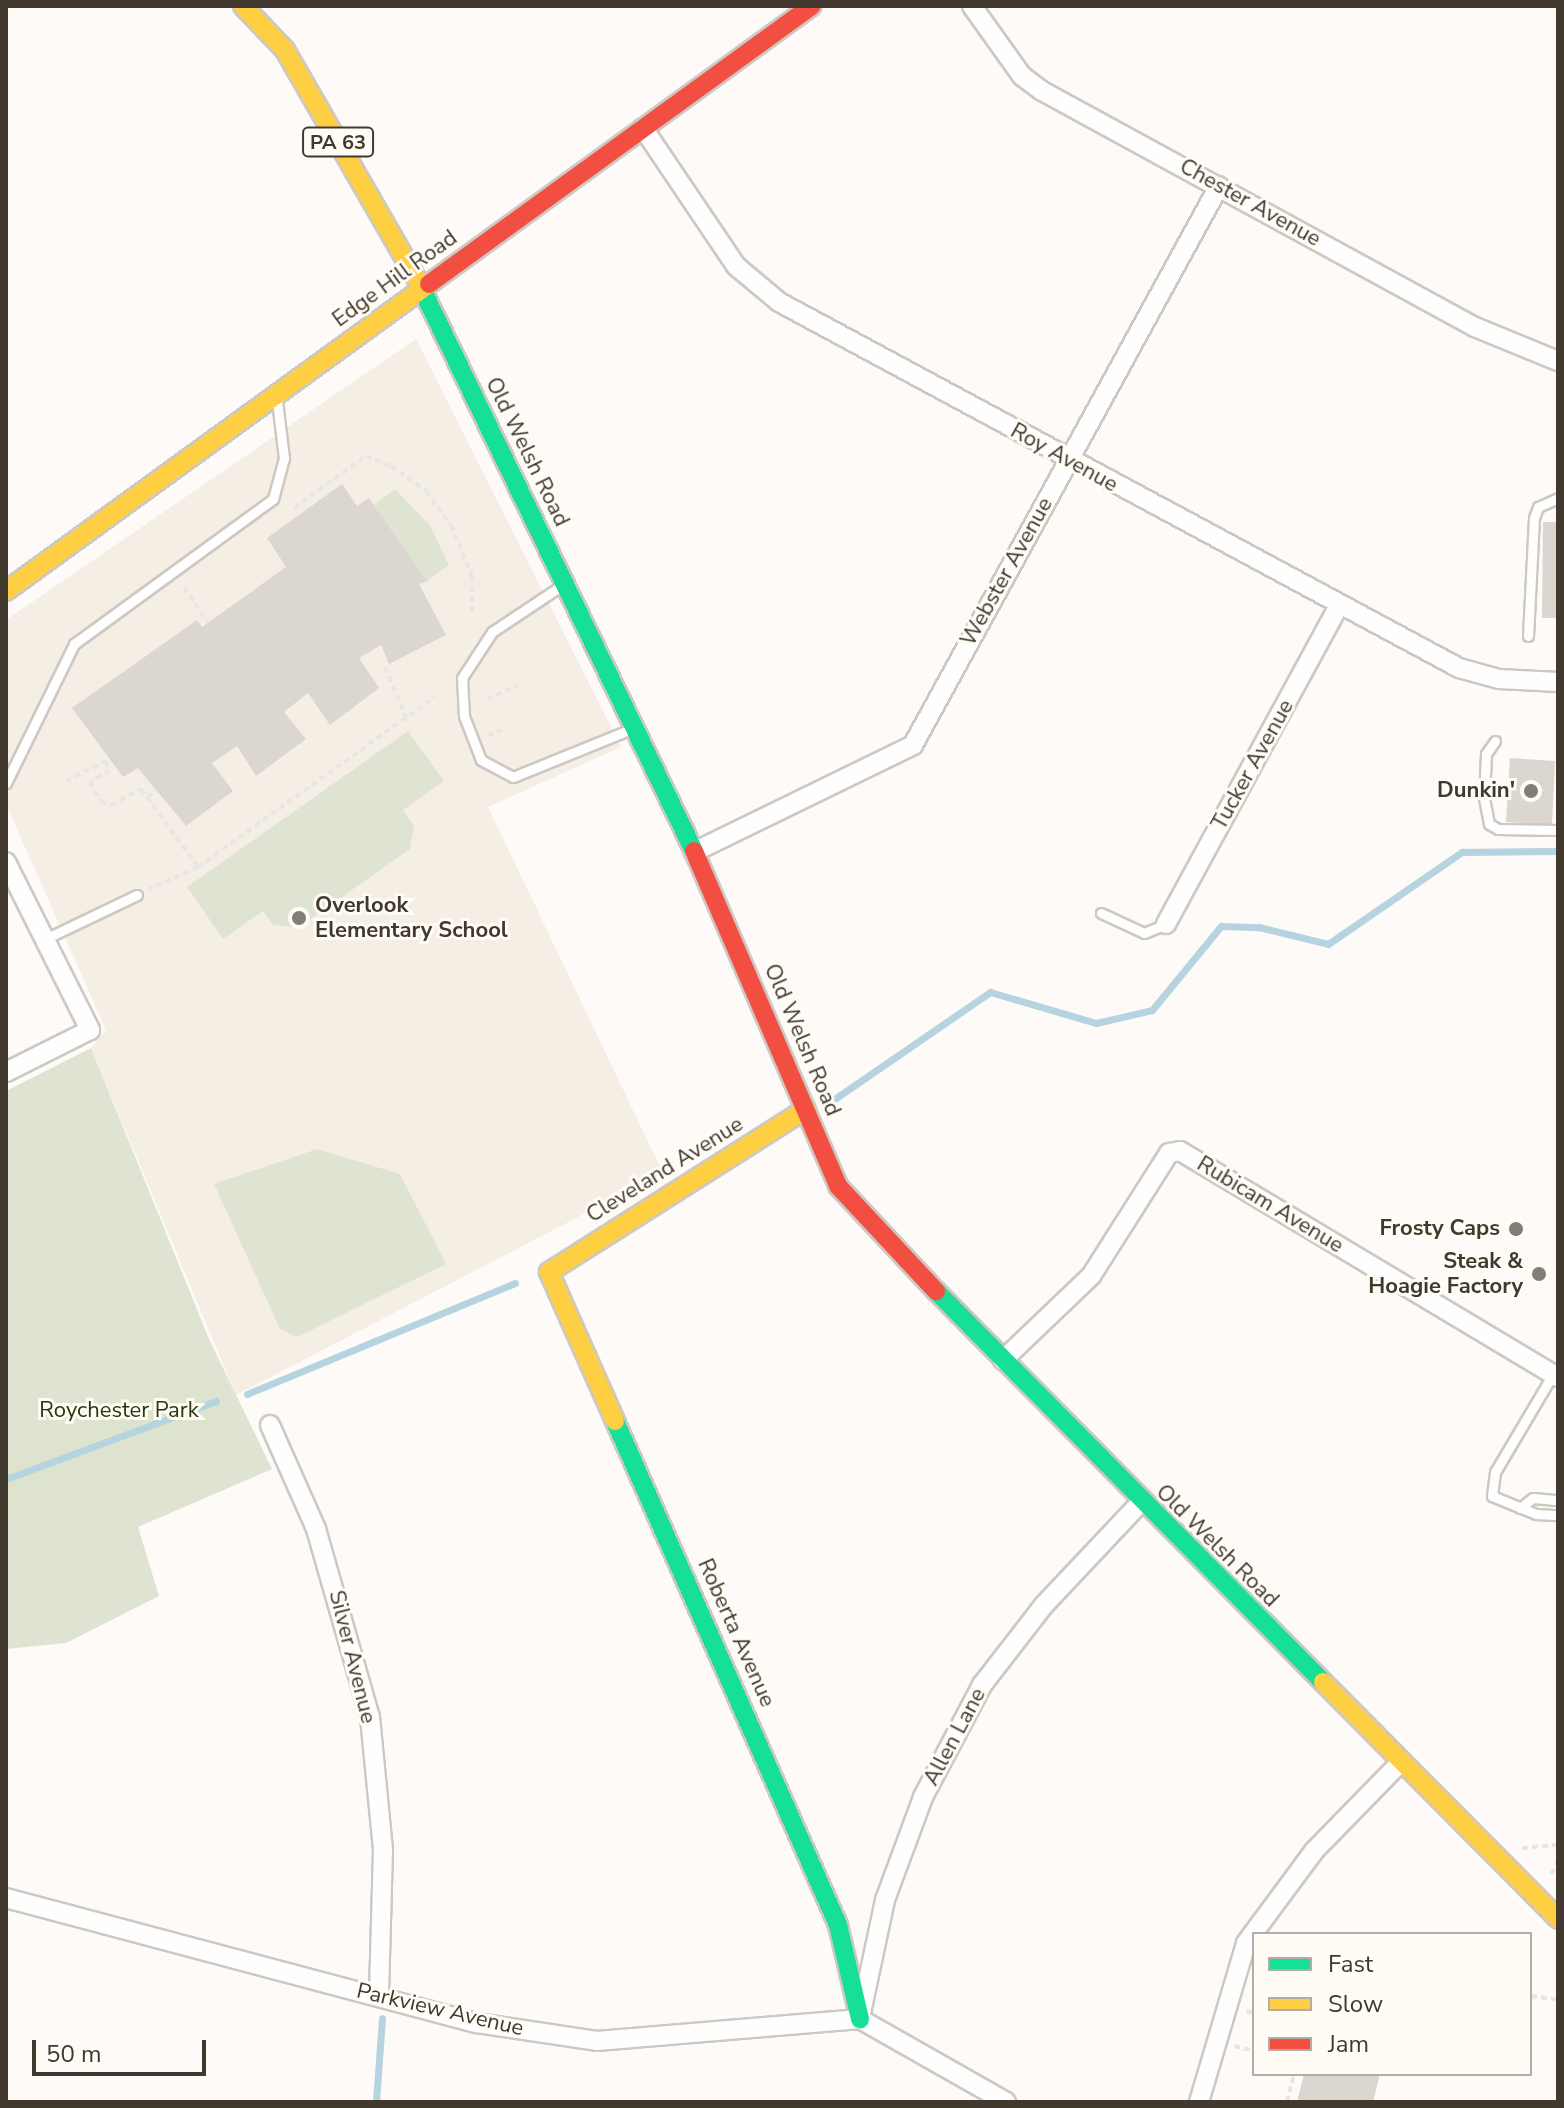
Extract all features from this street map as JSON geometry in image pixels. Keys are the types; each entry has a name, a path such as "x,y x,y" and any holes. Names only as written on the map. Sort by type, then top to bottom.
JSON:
{"main road":[{"name":"Old Welsh Road","path":"243,6 285,50 421,287 694,852 838,1186 854,1209 1140,1503 1558,1919"},
{"name":"Edge Hill Road","path":"6,591 812,6"},
{"name":"Cleveland Avenue","path":"549,1272 806,1109"},
{"name":"Roberta Avenue","path":"549,1272 834,1916 860,2019"}],"street":[{"name":"Chester Avenue","path":"972,6 1022,76 1042,91 1475,327 1558,361"},
{"name":"Roy Avenue","path":"643,128 753,285 1068,460 1459,668 1499,679 1558,682"},
{"name":"Webster Avenue","path":"694,852 913,745 1219,186"},
{"name":"Tucker Avenue","path":"1166,924 1339,606"},
{"path":"6,862 90,1030 6,1072"},
{"name":"Rubicam Avenue","path":"1003,1360 1091,1276 1169,1153 1180,1151 1556,1376"},
{"name":"Silver Avenue","path":"270,1425 316,1529 370,1717 383,1850 379,1997"},
{"name":"Allen Lane","path":"860,2019 885,1900 923,1797 982,1685 1044,1605 1140,1503"},
{"path":"1254,1932 1314,1851 1400,1763"},
{"name":"Parkview Avenue","path":"6,1898 477,2023 597,2041 860,2019"},
{"path":"1199,2102 1246,1943 1252,1935"},
{"path":"860,2019 1006,2102"}],"lane":[{"path":"6,783 74,644 273,499 284,458 276,396"},
{"path":"1528,636 1534,518 1538,507 1558,498"},
{"path":"564,584 492,632 462,678 464,716 481,760 513,777 632,729"},
{"path":"1495,741 1486,754 1489,824 1558,830"},
{"path":"45,939 137,895"},
{"path":"1101,913 1144,933 1166,924"},
{"path":"1556,1376 1495,1472 1492,1496 1520,1508 1558,1515"},
{"path":"1520,1508 1533,1498 1558,1500"}],"path":[{"path":"294,508 366,456 391,466 426,491 451,525 472,576 472,616"},
{"path":"184,587 208,623"},
{"path":"385,667 406,718"},
{"path":"487,699 518,685"},
{"path":"137,895 198,867 435,697"},
{"path":"488,736 501,730"},
{"path":"66,781 105,761 110,770 90,782 101,801 111,805 141,789 198,867"},
{"path":"147,797 157,790"},
{"path":"1518,1851 1527,1845 1558,1845"},
{"path":"1548,1882 1558,1862"},
{"path":"1532,1996 1558,2000"},
{"path":"1246,2011 1252,2012"},
{"path":"1231,2046 1252,2051"},
{"path":"1287,2102 1294,2076"}],"shaded area":[{"name":"Overlook Elementary School","path":"416,339 621,747 488,807 663,1173 236,1395 91,1048 106,1030 6,804 6,620"}],"green space":[{"path":"395,489 429,524 449,565 427,581 374,505"},
{"path":"408,731 444,781 403,810 414,826 410,849 298,928 273,925 263,911 223,939 187,887"},
{"name":"Roychester Park","path":"91,1048 209,1339 272,1469 138,1527 159,1596 66,1643 6,1649 6,1091"},
{"path":"317,1149 400,1174 446,1264 297,1337 280,1329 214,1184"},
{"path":"204,1373 236,1430 6,1512 6,1454"}],"building":[{"path":"342,484 357,506 369,498 427,581 419,584 446,635 389,664 381,645 359,658 379,688 330,725 308,693 284,712 306,739 256,776 237,746 212,763 233,791 186,826 138,768 123,777 72,708 197,620 202,627 286,567 267,538"},
{"path":"1543,522 1558,522 1558,618 1542,618"},
{"name":"Dunkin'","path":"1510,758 1555,761 1552,825 1506,822"},
{"path":"1304,2076 1380,2076 1373,2102 1297,2102"}],"waterway":[{"path":"833,1100 990,992 1096,1023 1152,1010 1221,926 1259,927 1328,944 1462,852 1558,851"},
{"path":"247,1394 515,1283"},
{"path":"6,1479 216,1401"},
{"path":"376,2102 382,2018"}],"traffic: fast":[{"path":"420,285 694,851"},
{"path":"936,1291 1323,1682"},
{"path":"615,1421 838,1925 860,2019"}],"traffic: slow":[{"path":"243,6 285,50 420,285"},
{"path":"6,591 429,284"},
{"path":"615,1421 549,1272 806,1109"},
{"path":"1323,1682 1558,1919"}],"traffic: jam":[{"path":"429,284 812,6"},
{"path":"694,851 838,1186 936,1291"}],"place":[{"name":"Dunkin'","path":"1531,791"},
{"name":"Overlook Elementary School","path":"299,918"},
{"name":"Frosty Caps","path":"1516,1229"},
{"name":"Steak & Hoagie Factory","path":"1539,1274"}]}
